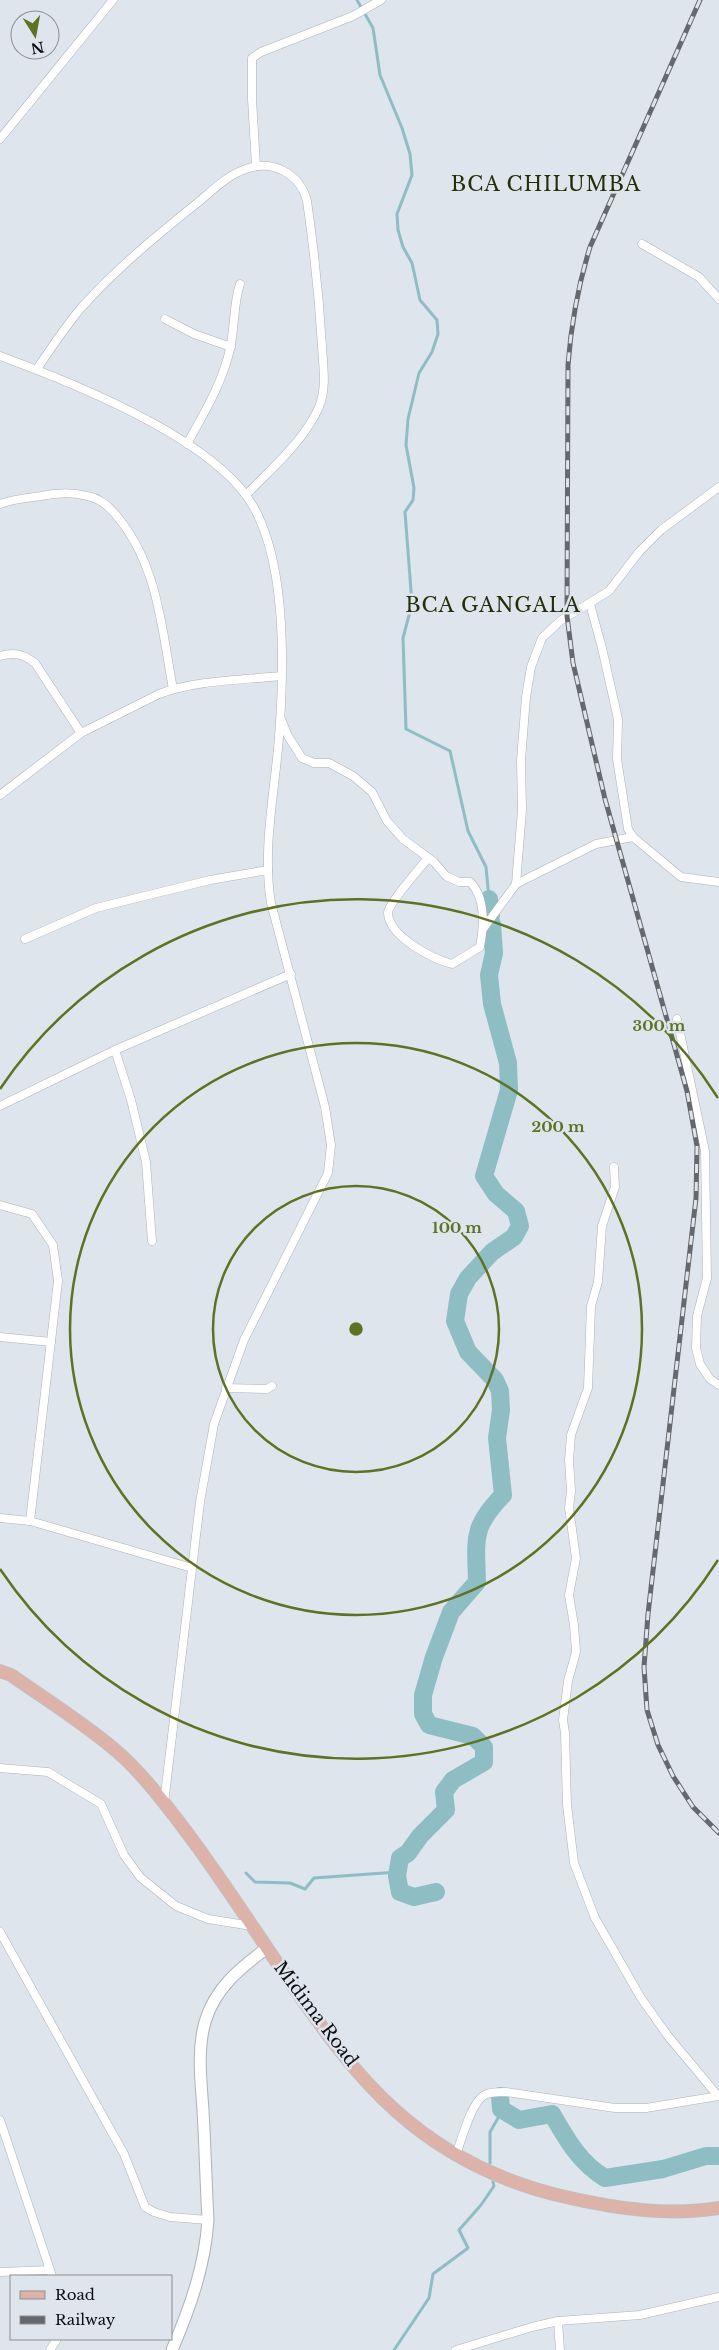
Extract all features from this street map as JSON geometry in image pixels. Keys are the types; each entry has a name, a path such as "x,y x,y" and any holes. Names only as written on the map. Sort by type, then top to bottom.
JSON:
{"main road":[{"name":"Midima Road","path":"0,1671 11,1675 115,1750 164,1803 328,2036 375,2090 396,2111 424,2133 485,2170 528,2187 589,2202 628,2209 668,2212 719,2208"}],"street":[{"path":"0,140 113,0"},
{"path":"256,166 251,90 252,58 261,52 353,16 378,1"},
{"path":"37,369 56,339 80,309 144,246 234,174 256,166 271,166 283,170 299,182 304,190 314,255 324,381 320,406 312,421 297,442 246,495"},
{"path":"642,244 699,277 719,299"},
{"path":"187,444 222,381 231,347 236,297 240,284"},
{"path":"166,319 194,334 231,347"},
{"path":"0,356 37,369 141,416 187,444 216,465 246,495 260,521 276,582 280,618 281,676 280,717 268,870 271,902 325,1107 329,1128 331,1160 318,1196 244,1340 214,1424 206,1462 192,1568 164,1803"},
{"path":"516,884 522,810 521,760 526,697 536,649 551,627 609,591 639,552 661,530 719,487"},
{"path":"0,504 9,500 58,493 88,496 101,502 113,511 141,552 149,573 156,596 173,689"},
{"path":"590,604 618,719 617,759 626,824 633,837 681,877 719,882"},
{"path":"0,656 11,653 24,655 35,663 81,733"},
{"path":"0,795 81,733 173,689 281,676"},
{"path":"280,717 288,736 302,758 314,763 330,763 353,776 372,792 394,830 428,858 446,876 460,882 470,882 478,890 482,902 481,918 483,929 480,947 452,964 417,948 398,932 388,913 391,905 428,858"},
{"path":"483,929 516,884 596,844 633,837"},
{"path":"25,939 96,908 210,880 268,870"},
{"path":"0,1106 115,1050 291,974"},
{"path":"676,1019 705,1151 707,1278 697,1316 696,1348 700,1364 710,1379 719,1385"},
{"path":"115,1050 131,1100 146,1162 152,1241"},
{"path":"614,1167 615,1187 602,1226 598,1282 591,1306 588,1388 571,1434 569,1460 572,1491 569,1508 576,1558 569,1595 576,1652 568,1681 563,1720 565,1732 566,1805 574,1863 595,1918 641,1998 668,2036 719,2096"},
{"path":"0,1205 32,1214 53,1245 58,1280 30,1522"},
{"path":"0,1337 51,1342"},
{"path":"226,1388 267,1389 272,1386"},
{"path":"0,1518 30,1522 192,1568"},
{"path":"0,1768 48,1772 101,1804 124,1855 140,1877 176,1906 208,1919 252,1926"},
{"path":"0,1932 124,2154 145,2206 154,2212 170,2217 208,2220"},
{"path":"172,2350 197,2284 204,2254 208,2220 201,2071 202,2038 205,2021 214,2002 234,1972 267,1948"},
{"path":"456,2154 476,2105 482,2097 492,2092 506,2092 615,2108 646,2108 719,2096"},
{"path":"0,2120 51,2273 0,2272"},
{"path":"456,2350 558,2321 640,2315 719,2297"},
{"path":"558,2321 560,2350"}],"waterway":[{"path":"357,0 373,28 380,75 402,128 410,154 412,175 397,214 398,230 403,247 412,263 420,300 437,320 438,334 432,352 419,373 408,419 406,445 414,488 413,500 405,512 412,604 403,638 406,729 450,751 468,831 486,867 489,899"},
{"path":"489,899 491,915"},
{"path":"436,1892 414,1897 400,1892 397,1876 400,1858 408,1853 420,1836 446,1810 444,1792 453,1780 484,1762 484,1747 473,1736 429,1725 423,1714 423,1695 434,1657 451,1612 477,1582 476,1544 480,1526 485,1516 503,1495 497,1438 501,1410 500,1391 495,1380 468,1352 455,1321 459,1294 468,1278 492,1252 514,1237 520,1226 516,1211 496,1194 484,1176 509,1090 508,1063 492,1004 489,975 494,953 492,924"},
{"path":"246,1873 255,1882 290,1883 305,1889 314,1878 398,1872"},
{"path":"500,2096 501,2109 519,2120 552,2114 581,2158 605,2178 663,2169 706,2156 719,2156"},
{"path":"490,2163 490,2132 501,2109"},
{"path":"394,2350 429,2298 433,2274 468,2248 459,2230 481,2205 494,2186 493,2182"}],"railway":[{"path":"700,0 590,247 579,291 573,320 568,365 567,616 573,663 605,799 687,1091 697,1146 696,1198 648,1614 644,1667 647,1710 658,1745 673,1776 693,1807 719,1833"}],"district":[{"name":"BCA CHILUMBA","path":"546,184"},
{"name":"BCA GANGALA","path":"493,605"}]}
